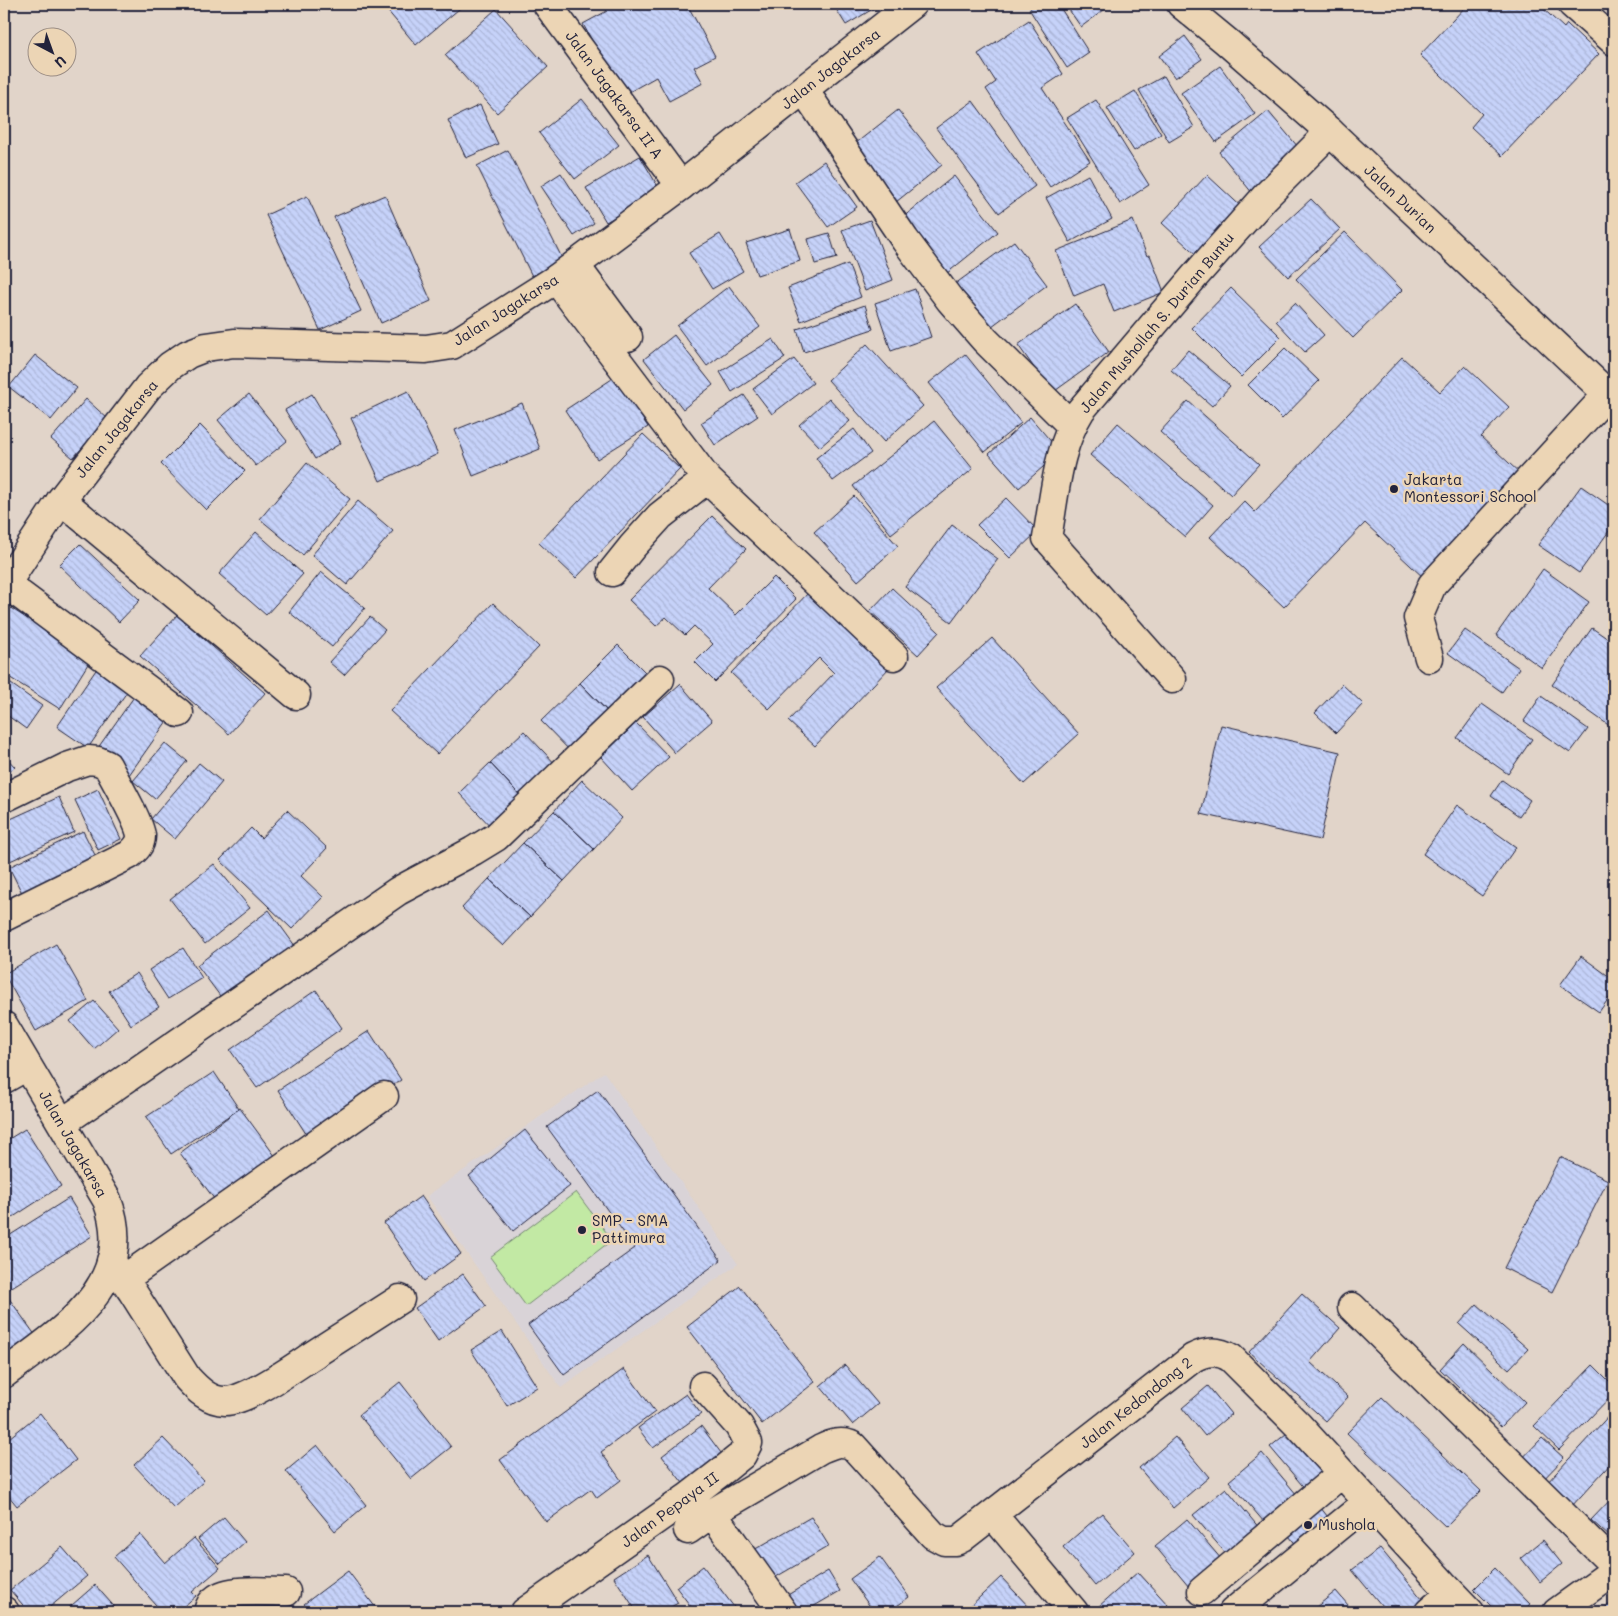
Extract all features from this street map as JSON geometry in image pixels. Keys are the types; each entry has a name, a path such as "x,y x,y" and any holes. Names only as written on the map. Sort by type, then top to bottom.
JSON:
{"street":[{"name":"Jalan Jagakarsa II A","path":"547,4 681,186"},
{"name":"Jalan Jagakarsa","path":"5,585 61,500 148,387 170,366 188,354 206,347 234,343 426,349 452,345 565,272 681,186 912,4"},
{"name":"Jalan Durian","path":"1181,4 1330,132 1611,398"},
{"path":"1572,4 1614,40"},
{"path":"804,90 904,240 950,300 985,340 1071,426"},
{"name":"Jalan Mushollah S. Durian Buntu","path":"1172,679 1047,538 1063,448 1071,426 1081,410 1265,197 1330,132"},
{"path":"565,272 628,337"},
{"path":"565,272 707,479 894,656"},
{"path":"1429,658 1418,618 1432,585 1611,398"},
{"path":"612,572 660,516 707,479"},
{"path":"61,500 296,695"},
{"path":"5,585 179,713"},
{"path":"62,1123 398,890 473,852 496,836 660,679"},
{"path":"4,798 67,767 88,760 98,761 107,765 138,826 141,837 138,848 129,855 4,917"},
{"name":"Jalan Jagakarsa","path":"4,1026 107,1200 111,1211 118,1270 103,1284 82,1311 63,1329 4,1374"},
{"path":"4,1079 27,1066"},
{"path":"384,1096 118,1270 187,1378 207,1396 223,1401 245,1396 278,1378 400,1299"},
{"path":"1352,1307 1614,1565"},
{"name":"Jalan Kedondong 2","path":"688,1530 712,1513 821,1449 844,1442 853,1446 938,1539 944,1542 956,1541 993,1515 1193,1358 1211,1351 1231,1358 1298,1425 1470,1612"},
{"name":"Jalan Pepaya II","path":"525,1612 687,1498 742,1455 748,1443 739,1426 703,1386"},
{"path":"1202,1591 1342,1473"},
{"path":"1227,1570 1242,1605 1368,1502"},
{"path":"712,1513 783,1612"},
{"path":"993,1515 1074,1612"},
{"path":"1557,1612 1614,1571"},
{"path":"208,1612 212,1603 221,1596 236,1593 286,1592"},
{"path":"1428,1612 1452,1593"}],"shaded area":[{"name":"SMP - SMA Pattimura","path":"604,1072 738,1264 561,1388 427,1196"}],"green space":[{"path":"576,1192 612,1240 526,1306 490,1257"}],"building":[{"path":"382,4 465,4 416,45"},
{"path":"603,4 687,4 715,56 694,67 703,83 669,101 656,77 622,96 583,24 607,11"},
{"path":"833,4 881,4 846,25"},
{"path":"1037,4 1058,4 1089,53 1067,68 1029,9"},
{"path":"1065,4 1112,4 1081,27"},
{"path":"1468,4 1538,4 1564,28 1567,24 1599,54 1502,156 1471,127 1482,114 1420,55"},
{"path":"496,9 548,67 497,113 445,55"},
{"path":"1029,20 1063,74 1042,88 1090,161 1050,187 986,89 996,82 978,54"},
{"path":"1185,36 1202,59 1175,78 1159,56"},
{"path":"1220,66 1255,114 1216,142 1181,93"},
{"path":"1164,76 1194,127 1169,142 1139,90"},
{"path":"1135,91 1161,134 1134,151 1107,108"},
{"path":"582,99 619,145 575,179 539,133"},
{"path":"1096,100 1149,185 1120,204 1067,118"},
{"path":"973,101 1035,186 999,213 936,128"},
{"path":"480,105 498,144 466,158 448,120"},
{"path":"898,110 942,165 896,202 851,147"},
{"path":"1268,111 1303,153 1253,194 1219,152"},
{"path":"508,150 563,260 532,276 477,166"},
{"path":"640,156 660,190 606,222 586,188"},
{"path":"824,161 857,207 828,227 795,182"},
{"path":"561,173 594,223 574,236 541,186"},
{"path":"1088,175 1112,219 1070,242 1046,198"},
{"path":"1207,175 1247,212 1202,260 1162,223"},
{"path":"954,176 998,232 941,278 897,222"},
{"path":"385,195 431,301 381,323 334,217"},
{"path":"307,196 361,311 320,330 266,215"},
{"path":"1311,199 1340,229 1288,277 1259,247"},
{"path":"870,220 893,280 865,291 842,230"},
{"path":"1133,220 1147,256 1150,255 1164,292 1114,312 1103,284 1074,296 1056,251"},
{"path":"790,229 800,261 757,275 746,243"},
{"path":"1345,232 1402,290 1353,338 1296,279"},
{"path":"829,233 837,258 815,264 808,239"},
{"path":"720,234 743,271 712,289 689,253"},
{"path":"1014,241 1047,285 988,329 955,284"},
{"path":"848,264 861,297 801,321 788,288"},
{"path":"729,286 760,327 707,366 677,326"},
{"path":"1231,288 1281,337 1241,377 1192,328"},
{"path":"915,289 931,337 891,351 875,303"},
{"path":"1295,303 1324,335 1305,352 1276,321"},
{"path":"1075,304 1109,352 1052,393 1018,345"},
{"path":"865,305 873,329 804,352 797,329"},
{"path":"674,335 713,385 683,409 644,359"},
{"path":"773,339 785,358 732,392 720,372"},
{"path":"867,344 923,406 884,442 828,380"},
{"path":"1285,348 1319,381 1282,419 1248,385"},
{"path":"1188,350 1230,386 1212,406 1171,370"},
{"path":"965,354 1021,423 985,452 929,383"},
{"path":"35,355 77,388 51,420 9,387"},
{"name":"Jakarta Montessori School","path":"1402,357 1440,392 1465,366 1509,407 1481,437 1523,476 1425,579 1365,523 1284,607 1210,537 1244,501 1255,512"},
{"path":"794,359 813,383 772,414 753,389"},
{"path":"615,377 648,427 597,459 565,410"},
{"path":"408,391 438,454 380,481 351,418"},
{"path":"249,394 287,441 256,466 218,420"},
{"path":"312,394 341,443 315,459 285,410"},
{"path":"744,395 758,416 715,445 701,423"},
{"path":"829,398 850,421 820,447 799,425"},
{"path":"86,399 108,419 73,458 51,439"},
{"path":"1188,401 1259,464 1231,495 1160,432"},
{"path":"522,403 540,449 473,476 455,430"},
{"path":"1030,417 1060,452 1019,488 989,454"},
{"path":"934,421 973,469 891,534 853,486"},
{"path":"1118,423 1213,505 1185,537 1090,455"},
{"path":"200,425 245,471 206,510 161,464"},
{"path":"854,429 871,453 833,481 816,458"},
{"path":"643,434 680,469 576,578 539,543"},
{"path":"307,463 350,499 303,555 260,519"},
{"path":"1581,486 1614,509 1614,524 1579,573 1538,545"},
{"path":"854,496 898,546 858,581 814,532"},
{"path":"1006,498 1038,531 1010,558 977,525"},
{"path":"358,501 393,531 347,585 312,555"},
{"path":"712,516 746,549 708,588 736,615 774,577 796,599 715,682 695,662 713,644 694,626 685,635 666,617 656,626 629,600"},
{"path":"952,525 998,559 951,622 905,587"},
{"path":"256,532 303,574 266,615 219,574"},
{"path":"80,544 140,600 119,622 59,565"},
{"path":"1543,569 1589,602 1542,668 1496,635"},
{"path":"321,572 365,608 332,647 289,612"},
{"path":"892,588 939,632 918,655 870,611"},
{"path":"812,589 891,666 815,746 788,721 834,673 819,658 769,709 731,673"},
{"path":"493,603 539,647 437,754 390,711"},
{"path":"9,607 91,659 60,709 4,674 4,616"},
{"path":"177,615 265,693 229,734 140,656"},
{"path":"370,617 385,630 344,675 329,662"},
{"path":"1592,628 1614,643 1614,729 1552,685"},
{"path":"1465,630 1519,668 1502,692 1448,653"},
{"path":"992,638 1079,734 1024,784 936,688"},
{"path":"618,645 653,680 614,718 580,683"},
{"path":"98,667 129,689 88,748 57,727"},
{"path":"4,679 42,706 26,729 4,713"},
{"path":"580,683 614,718 575,756 541,721"},
{"path":"680,684 712,721 675,753 643,717"},
{"path":"1342,684 1363,704 1336,733 1315,713"},
{"path":"136,694 169,718 129,775 95,752"},
{"path":"1541,696 1588,729 1570,753 1524,721"},
{"path":"1482,704 1532,739 1508,774 1457,738"},
{"path":"636,723 669,757 632,791 601,757"},
{"path":"1221,725 1340,752 1320,840 1201,814"},
{"path":"524,731 561,770 527,803 490,763"},
{"path":"165,743 187,761 155,799 133,781"},
{"path":"4,755 15,767 4,777"},
{"path":"199,763 222,782 175,839 151,819"},
{"path":"490,763 527,803 496,832 459,793"},
{"path":"582,780 622,818 594,849 554,811"},
{"path":"1502,780 1530,800 1519,816 1491,796"},
{"path":"98,789 121,839 98,850 75,800"},
{"path":"59,797 74,832 10,861 4,846 4,822"},
{"path":"1457,805 1516,847 1482,896 1423,854"},
{"path":"287,810 327,848 301,876 323,897 292,929 220,860 251,828 261,838"},
{"path":"554,811 594,849 564,881 523,843"},
{"path":"83,831 99,863 25,899 9,867"},
{"path":"523,843 564,881 530,917 489,879"},
{"path":"214,864 250,908 205,944 170,899"},
{"path":"489,879 530,917 503,946 462,908"},
{"path":"269,910 298,950 226,1004 197,965"},
{"path":"56,944 88,1001 36,1031 4,974"},
{"path":"183,948 202,978 168,999 149,970"},
{"path":"1581,956 1614,980 1614,991 1599,1012 1560,985"},
{"path":"137,973 159,1007 131,1025 109,991"},
{"path":"316,990 342,1028 257,1088 230,1050"},
{"path":"94,1001 118,1028 94,1049 70,1021"},
{"path":"369,1031 401,1080 310,1140 278,1090"},
{"path":"214,1072 239,1109 171,1154 146,1117"},
{"path":"598,1090 721,1260 564,1375 528,1325 635,1248 547,1127"},
{"path":"240,1108 278,1160 218,1204 180,1153"},
{"path":"25,1129 61,1186 4,1223 4,1142"},
{"path":"525,1130 570,1186 513,1231 469,1176"},
{"path":"1560,1157 1608,1180 1552,1292 1504,1268"},
{"path":"421,1196 461,1254 424,1281 384,1223"},
{"path":"69,1198 92,1236 4,1292 4,1239"},
{"path":"463,1274 486,1306 438,1341 415,1308"},
{"path":"740,1286 815,1382 762,1424 687,1327"},
{"path":"1302,1294 1340,1328 1310,1362 1348,1397 1326,1421 1249,1352"},
{"path":"8,1297 38,1339 4,1363 4,1300"},
{"path":"1477,1304 1528,1349 1509,1369 1459,1324"},
{"path":"502,1331 537,1387 507,1406 471,1350"},
{"path":"1464,1343 1525,1402 1501,1427 1440,1369"},
{"path":"845,1365 878,1404 853,1425 820,1386"},
{"path":"1593,1365 1614,1386 1614,1393 1559,1450 1534,1426"},
{"path":"624,1369 655,1412 601,1452 621,1480 597,1498 591,1489 546,1522 500,1460"},
{"path":"400,1382 451,1447 411,1479 359,1415"},
{"path":"1208,1386 1231,1414 1205,1436 1182,1408"},
{"path":"686,1394 701,1414 653,1448 638,1428"},
{"path":"1382,1397 1481,1491 1446,1527 1347,1433"},
{"path":"1614,1410 1614,1460 1571,1507 1546,1484"},
{"path":"40,1413 76,1460 17,1506 4,1490 4,1442"},
{"path":"701,1426 724,1457 686,1487 662,1456"},
{"path":"1292,1429 1328,1473 1307,1491 1270,1447"},
{"path":"1175,1437 1209,1477 1173,1508 1139,1468"},
{"path":"163,1438 204,1481 174,1508 134,1465"},
{"path":"1542,1438 1564,1458 1536,1487 1515,1466"},
{"path":"317,1445 366,1505 335,1531 286,1471"},
{"path":"1262,1453 1297,1495 1264,1522 1229,1481"},
{"path":"1226,1488 1260,1529 1228,1556 1193,1515"},
{"path":"1614,1496 1614,1532 1610,1537 1591,1520"},
{"name":"Mushola","path":"1314,1499 1334,1525 1301,1551 1281,1526"},
{"path":"1102,1513 1135,1552 1095,1586 1063,1547"},
{"path":"224,1517 245,1542 220,1564 198,1539"},
{"path":"811,1517 829,1546 769,1581 752,1551"},
{"path":"1187,1519 1222,1560 1189,1587 1155,1546"},
{"path":"140,1534 165,1563 194,1538 220,1568 192,1592 196,1596 177,1612 162,1612 114,1557"},
{"path":"1543,1540 1562,1564 1540,1582 1521,1558"},
{"path":"62,1547 87,1576 44,1612 29,1612 10,1590"},
{"path":"1380,1548 1427,1605 1418,1612 1387,1612 1352,1570"},
{"path":"648,1555 678,1603 662,1612 637,1612 614,1577"},
{"path":"880,1557 909,1597 889,1612 874,1612 850,1579"},
{"path":"703,1566 734,1607 727,1612 695,1612 676,1587"},
{"path":"1495,1568 1530,1604 1522,1612 1497,1612 1474,1589"},
{"path":"348,1571 379,1612 311,1612 304,1604"},
{"path":"828,1571 840,1591 804,1612 795,1612 786,1596"},
{"path":"1138,1572 1168,1605 1160,1612 1104,1612 1099,1606"},
{"path":"1001,1577 1029,1607 1023,1612 964,1612"},
{"path":"95,1585 119,1612 64,1612"},
{"path":"1336,1591 1354,1612 1310,1612"},
{"path":"1614,1601 1614,1612 1599,1612"}],"place":[{"name":"Jakarta Montessori School","path":"1394,489"},
{"name":"SMP - SMA Pattimura","path":"582,1230"},
{"name":"Mushola","path":"1308,1525"}]}
